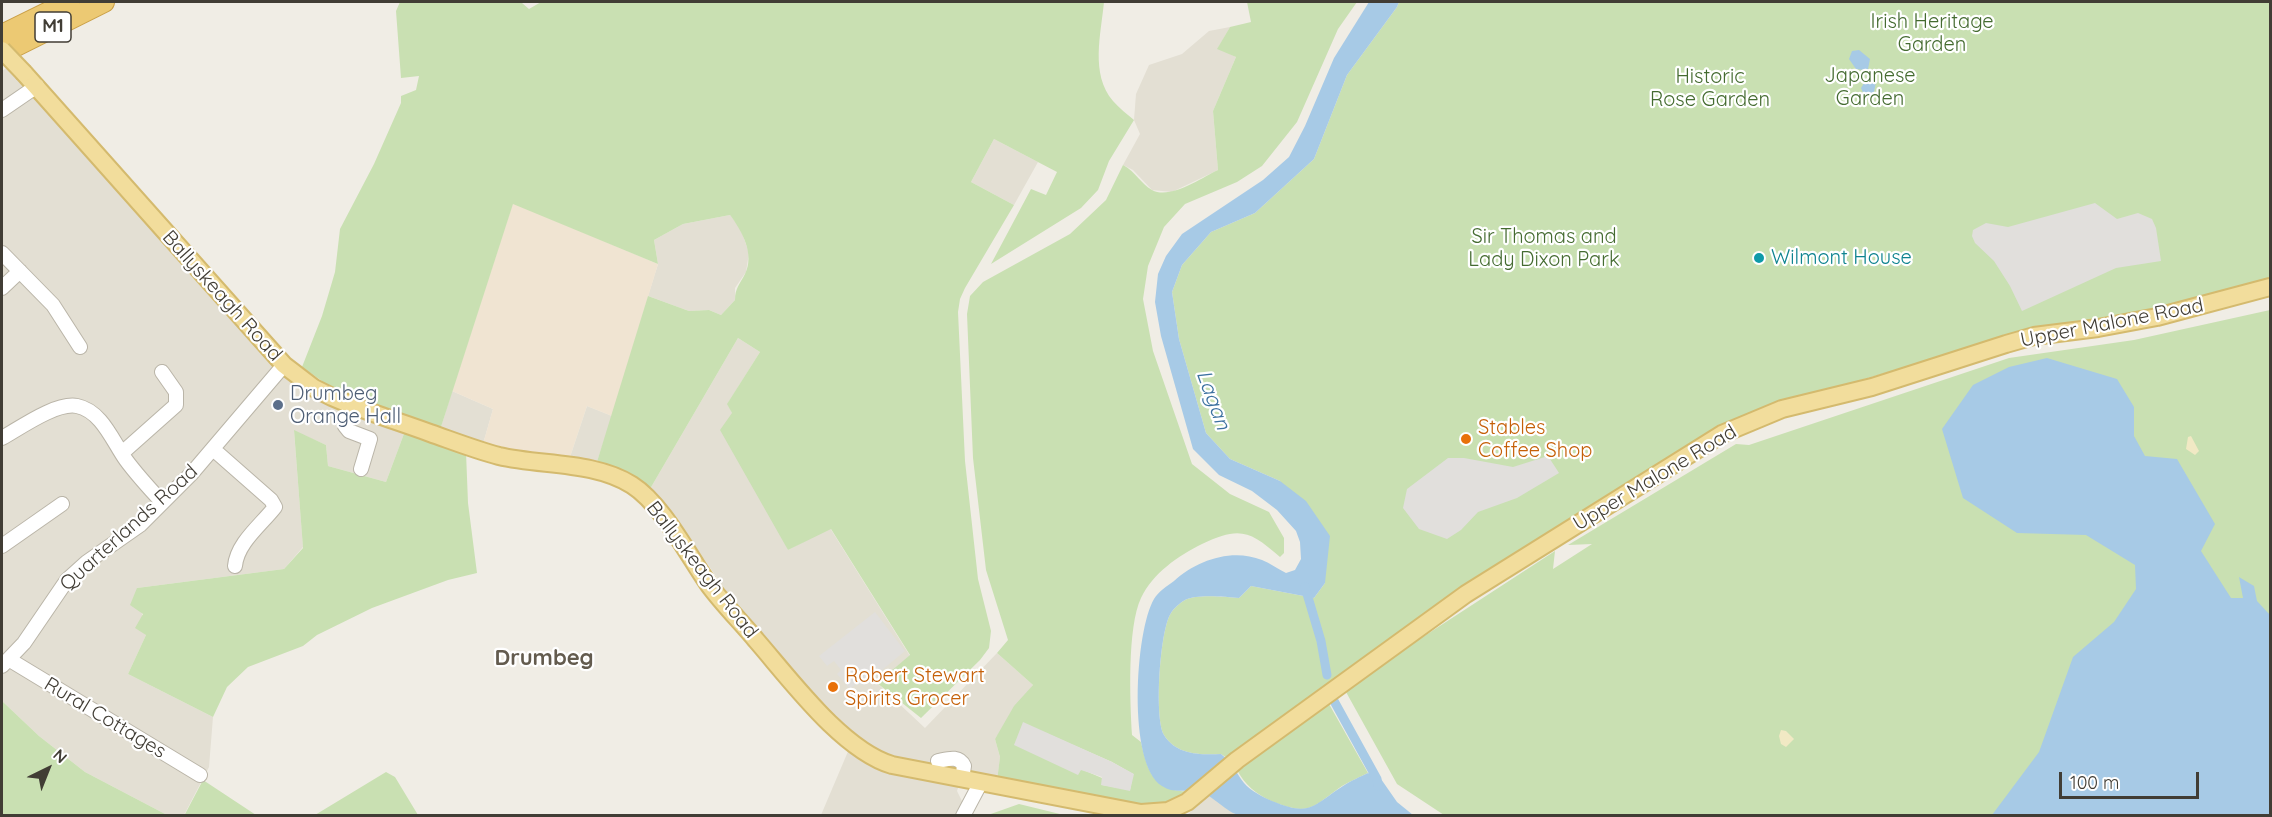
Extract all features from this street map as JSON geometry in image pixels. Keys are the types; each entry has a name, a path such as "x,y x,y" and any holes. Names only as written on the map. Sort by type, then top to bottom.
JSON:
{"highway":[{"name":"M1","path":"2,35 69,2"},
{"name":"M1","path":"2,51 104,2"}],"main road":[{"name":"Ballyskeagh Road","path":"2,51 37,86 284,365 314,388 351,405 498,455 580,468 607,474 631,484 648,498 687,550 710,587 800,690 846,738 880,761 981,782"},
{"name":"Upper Malone Road","path":"981,782 1141,813 1168,811 1187,802 1237,760 1466,594 1722,434 1782,409 1872,387 2034,336 2098,328 2157,316 2271,286"}],"street":[{"path":"2,110 37,86"},
{"path":"2,253 53,305 80,347"},
{"path":"2,288 20,271"},
{"name":"Quarterlands Road","path":"6,663 24,643 67,580 87,562 140,525 192,473 284,365"},
{"path":"122,453 176,405 176,392 162,372"},
{"path":"351,405 345,426 349,431 370,439 361,469"},
{"path":"2,438 46,414 61,408 77,406 92,413 105,426 145,484 162,502"},
{"path":"213,449 271,500 275,507 244,544 236,557 235,566"},
{"path":"2,546 62,504"},
{"name":"Rural Cottages","path":"6,663 200,775"},
{"path":"938,761 959,760 964,766 962,779"},
{"path":"963,816 981,782"}],"shaded area":[{"path":"1230,27 1218,48 1236,57 1213,111 1218,170 1172,192 1152,190 1133,170 1123,165 1140,134 1134,120 1136,94 1149,65 1182,54 1209,31"},
{"path":"8,67 318,397 344,411 405,431 386,482 328,466 326,445 294,431 303,547 284,569 137,588 146,635 128,674 213,717 209,767 184,815 167,815 85,772 39,736 2,701 2,71"},
{"path":"994,139 1038,162 1014,205 971,182"},
{"path":"513,203 658,264 612,416 587,406 569,460 520,454 483,444 493,409 452,391"},
{"path":"2095,203 2117,219 2138,213 2152,219 2156,228 2161,261 2116,268 2022,311 1994,261 1975,243 1972,236 1973,230 1986,223 2008,227"},
{"path":"730,215 740,227 749,253 746,272 735,288 735,300 721,315 709,310 689,311 648,296 658,264 654,240 683,224"},
{"path":"738,338 760,352 728,403 788,550 830,528 910,656 877,683 925,728 997,653 1033,685 995,739 1000,757 997,781 962,776 957,791 964,805 958,815 821,815 855,735 792,670 731,598 684,530 650,489"},
{"path":"452,391 493,409 483,444 440,430"},
{"path":"587,406 612,416 596,465 569,460"},
{"path":"1548,456 1559,473 1517,498 1478,512 1461,530 1447,539 1419,529 1403,508 1407,489 1448,458 1464,458 1513,467"},
{"path":"875,612 905,651 864,685 856,684 850,689 837,674 841,670 834,661 827,666 819,656"},
{"path":"1023,722 1134,774 1130,791 1101,785 1102,777 1081,770 1078,775 1014,745"},
{"path":"1208,796 1213,798 1237,815 1186,816"}],"green space":[{"path":"400,2 525,2 522,3 529,9 541,2 1104,2 1099,40 1101,79 1113,101 1134,120 1109,161 1098,190 1081,208 991,264 1031,189 1046,195 1057,172 994,139 971,182 1014,205 965,288 958,312 965,461 978,579 991,631 989,648 980,660 921,718 877,683 910,655 831,529 788,550 720,430 732,413 727,404 760,352 738,338 650,489 642,482 596,465 648,296 689,311 709,310 721,315 735,300 749,259 743,235 730,215 683,224 654,240 658,264 513,204 440,430 329,386 302,367 322,316 335,272 340,229 374,164 401,103 401,96 416,90 419,76 401,78 396,11"},
{"path":"1247,2 1357,2 1338,29 1297,122 1262,166 1237,182 1185,204 1164,227 1148,266 1143,299 1153,351 1192,464 1230,494 1269,512 1284,538 1284,553 1280,557 1260,541 1244,534 1235,533 1215,538 1175,560 1159,573 1141,598 1133,627 1131,646 1132,735 1141,742 1148,765 1157,781 1172,790 1197,791 1157,811 1014,780 997,781 1000,757 995,739 1014,706 1033,685 997,653 1008,640 986,570 973,458 967,314 970,296 983,282 1070,234 1106,200 1123,165 1152,190 1159,192 1185,187 1218,170 1213,111 1236,57 1217,49 1230,27 1251,22","holes":["1023,723 1112,762 1133,774 1130,790 1102,785 1102,778 1081,769"]},
{"name":"Sir Thomas and Lady Dixon Park","path":"1399,2 2270,2 2270,280 2155,310 2031,330 1817,393 1720,429 1227,758 1221,754 1197,754 1182,750 1169,742 1164,735 1159,711 1161,654 1167,622 1173,610 1190,598 1211,596 1239,598 1251,586 1314,598 1325,583 1280,481 1230,459 1206,433 1179,339 1172,292 1182,265 1211,232 1255,213 1314,159 1347,75"},
{"path":"2270,310 2270,815 1444,815 1397,784 1346,692 1386,661 1555,551 1553,569 1592,544 1568,545 1736,444 1749,445 2009,358 2134,340"},
{"path":"294,430 326,445 328,466 386,482 405,431 466,452 468,503 477,573 448,580 372,608 317,635 303,646 248,667 227,687 213,717 128,674 146,635 135,628 143,614 130,605 137,588 284,569 303,548"},
{"path":"2,701 39,736 85,772 167,815 2,815"},
{"path":"1329,704 1368,773 1342,786 1317,804 1303,809 1271,801 1251,788 1237,770"},
{"path":"386,772 395,777 418,815 315,815"},
{"path":"203,780 256,815 184,816"},
{"path":"1019,804 1064,815 988,815"}],"sand":[{"path":"2191,436 2199,451 2195,455 2186,449 2188,437"},
{"path":"1781,730 1786,731 1794,739 1786,747 1781,744 1779,736"}],"water":[{"path":"1369,2 1399,2 1347,75 1314,159 1255,213 1211,232 1182,265 1172,292 1179,339 1206,433 1230,459 1280,481 1306,501 1330,536 1325,583 1314,598 1251,586 1239,598 1204,596 1181,602 1171,613 1164,636 1159,711 1164,735 1175,747 1197,754 1221,754 1247,786 1272,801 1295,808 1310,807 1368,773 1381,779 1397,802 1413,815 1240,815 1203,793 1166,788 1151,773 1143,752 1138,697 1142,639 1147,615 1160,592 1193,567 1215,558 1239,555 1265,561 1286,573 1295,570 1301,559 1300,542 1296,531 1277,510 1252,491 1219,475 1193,449 1161,336 1155,302 1158,274 1166,256 1182,234 1263,180 1289,157 1334,58"},
{"path":"1859,50 1870,59 1868,69 1877,77 1874,92 1870,97 1865,97 1861,88 1868,77 1864,70 1856,69 1849,59 1852,51"},
{"path":"2047,358 2117,379 2134,407 2134,436 2145,456 2177,459 2215,524 2201,551 2231,598 2243,598 2239,577 2254,586 2257,601 2270,615 2270,815 1992,815 2039,752 2073,657 2114,622 2136,589 2135,565 2086,535 2017,533 1963,498 1942,429 1973,385 2009,367"}],"waterway":[{"path":"1305,587 1321,641 1327,675"},
{"path":"1334,701 1377,779 1378,786"}],"place":[{"name":"Wilmont House","path":"1759,258"},
{"name":"Drumbeg Orange Hall","path":"278,405"},
{"name":"Stables Coffee Shop","path":"1466,439"},
{"name":"Robert Stewart Spirits Grocer","path":"833,687"}],"district":[{"name":"Drumbeg","path":"544,658"}],"park label":[{"name":"Irish Heritage Garden","path":"1932,34"},
{"name":"Historic Rose Garden","path":"1710,88"},
{"name":"Japanese Garden","path":"1870,88"}],"water label":[{"name":"Lagan","path":"1213,400"}]}
